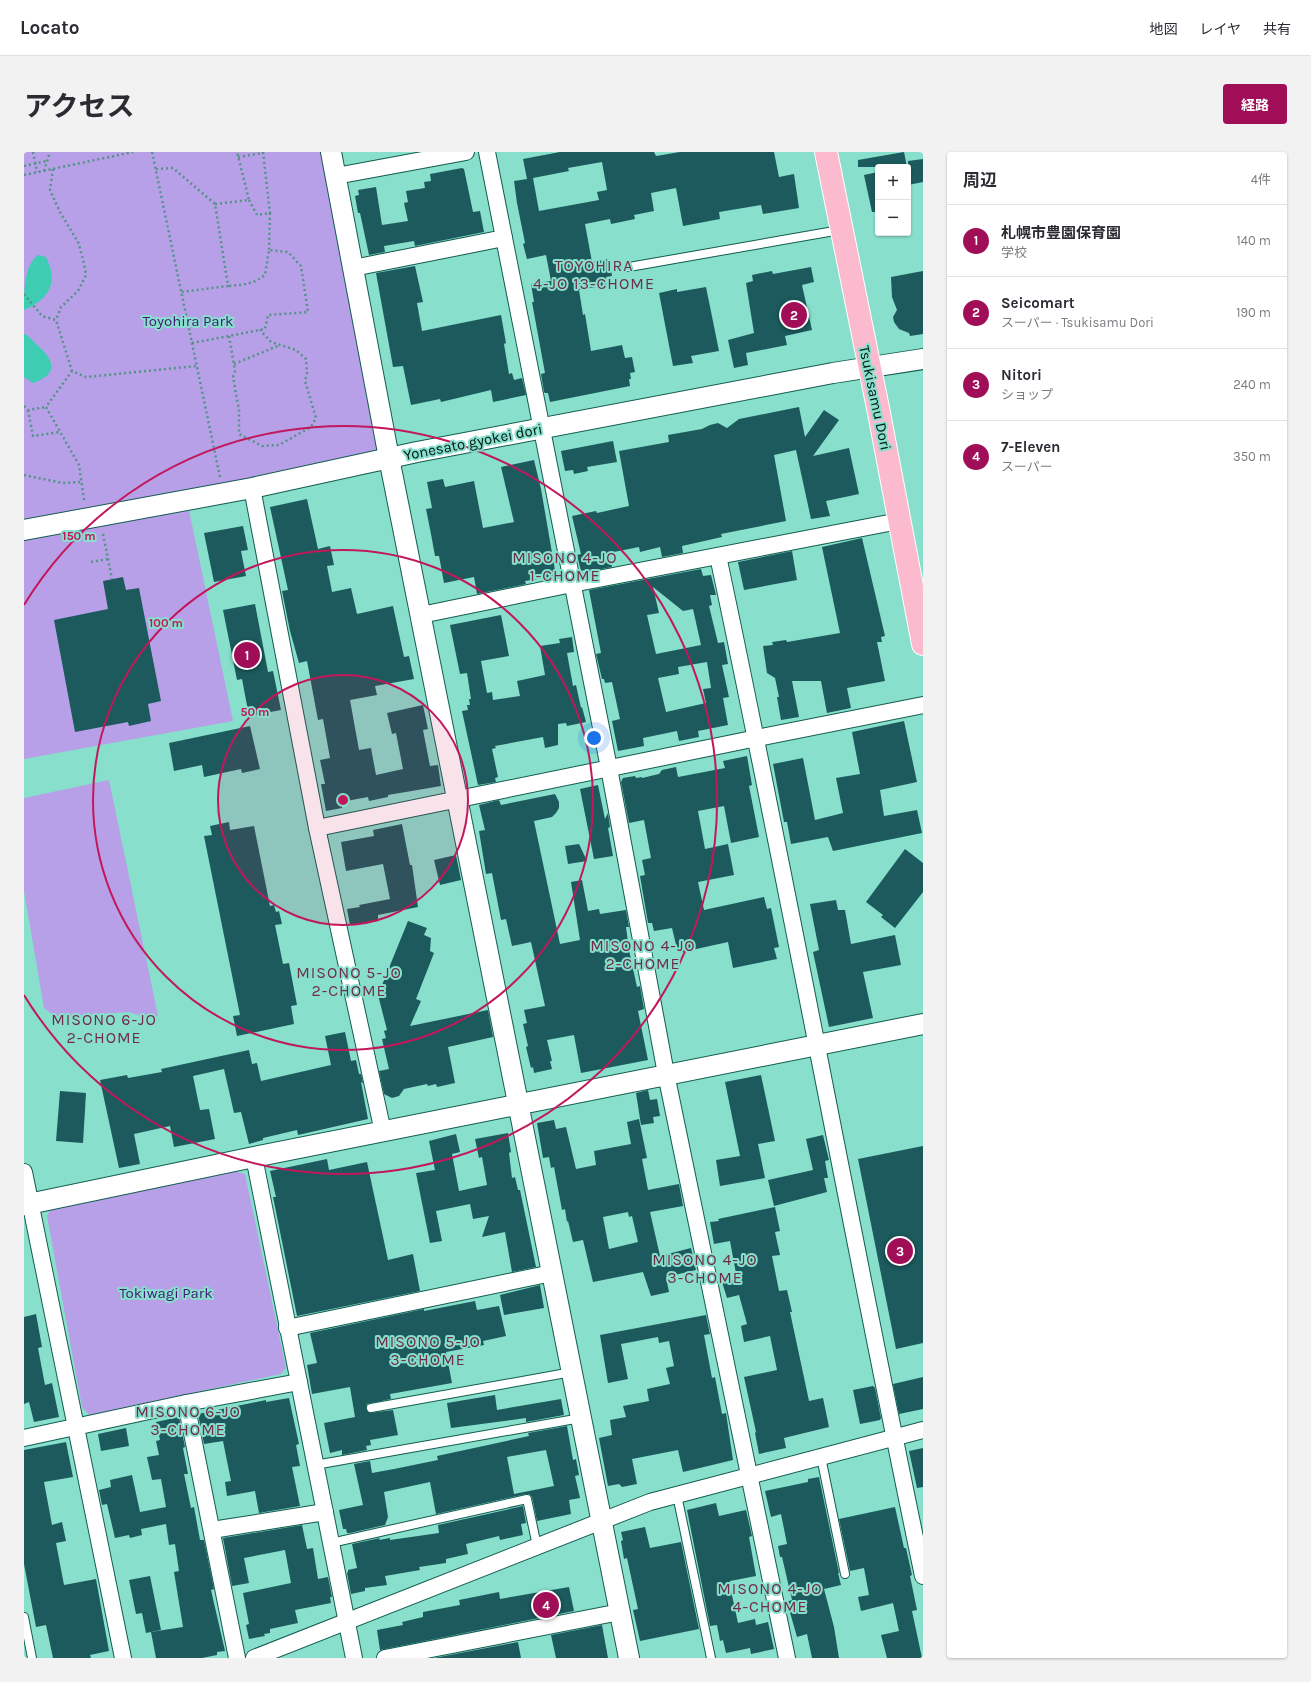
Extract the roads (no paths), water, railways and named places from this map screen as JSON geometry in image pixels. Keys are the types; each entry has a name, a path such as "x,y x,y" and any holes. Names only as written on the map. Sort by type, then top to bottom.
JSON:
{"highway":[{"name":"Tsukisamu Dori","path":"826,152 870,366 923,644"}],"street":[{"path":"331,152 389,458 629,1658"},
{"path":"336,176 466,152"},
{"path":"487,152 609,768 666,1074 787,1658"},
{"path":"353,268 504,238"},
{"name":"Yonesato gyokei dori","path":"24,530 92,510 252,488 389,458 542,430 870,366 923,359"},
{"path":"252,488 317,828 383,1132"},
{"path":"421,615 572,584 899,521"},
{"path":"718,556 757,738 894,1438 923,1576"},
{"path":"317,828 923,705"},
{"path":"27,1204 666,1074 923,1024"},
{"path":"254,1157 354,1658"},
{"path":"24,1172 27,1204 76,1427 123,1658"},
{"path":"287,1328 552,1273"},
{"path":"24,1438 186,1403 299,1382"},
{"path":"186,1403 237,1658"},
{"path":"254,1658 650,1502 923,1430"},
{"path":"212,1530 325,1512"},
{"path":"385,1658 620,1612"}],"lane":[{"path":"629,267 841,230"},
{"path":"371,1408 572,1372"},
{"path":"316,1465 581,1418"},
{"path":"821,1457 845,1574"},
{"path":"677,1496 711,1658"},
{"path":"331,1544 527,1499 537,1546"},
{"path":"24,1617 32,1658"}],"place":[{"name":"Seicomart","path":"794,315"},
{"name":"札幌市豊園保育園","path":"247,655"},
{"name":"Nitori","path":"900,1251"},
{"name":"7-Eleven","path":"546,1605"}],"district":[{"name":"TOYOHIRA 4-JO 13-CHOME","path":"594,274"},
{"name":"MISONO 4-JO 1-CHOME","path":"565,566"},
{"name":"MISONO 4-JO 2-CHOME","path":"643,954"},
{"name":"MISONO 5-JO 2-CHOME","path":"349,981"},
{"name":"MISONO 6-JO 2-CHOME","path":"104,1028"},
{"name":"MISONO 4-JO 3-CHOME","path":"705,1268"},
{"name":"MISONO 5-JO 3-CHOME","path":"428,1350"},
{"name":"MISONO 6-JO 3-CHOME","path":"188,1420"},
{"name":"MISONO 4-JO 4-CHOME","path":"770,1597"}],"park label":[{"name":"Toyohira Park","path":"188,321"},
{"name":"Tokiwagi Park","path":"166,1293"}]}
